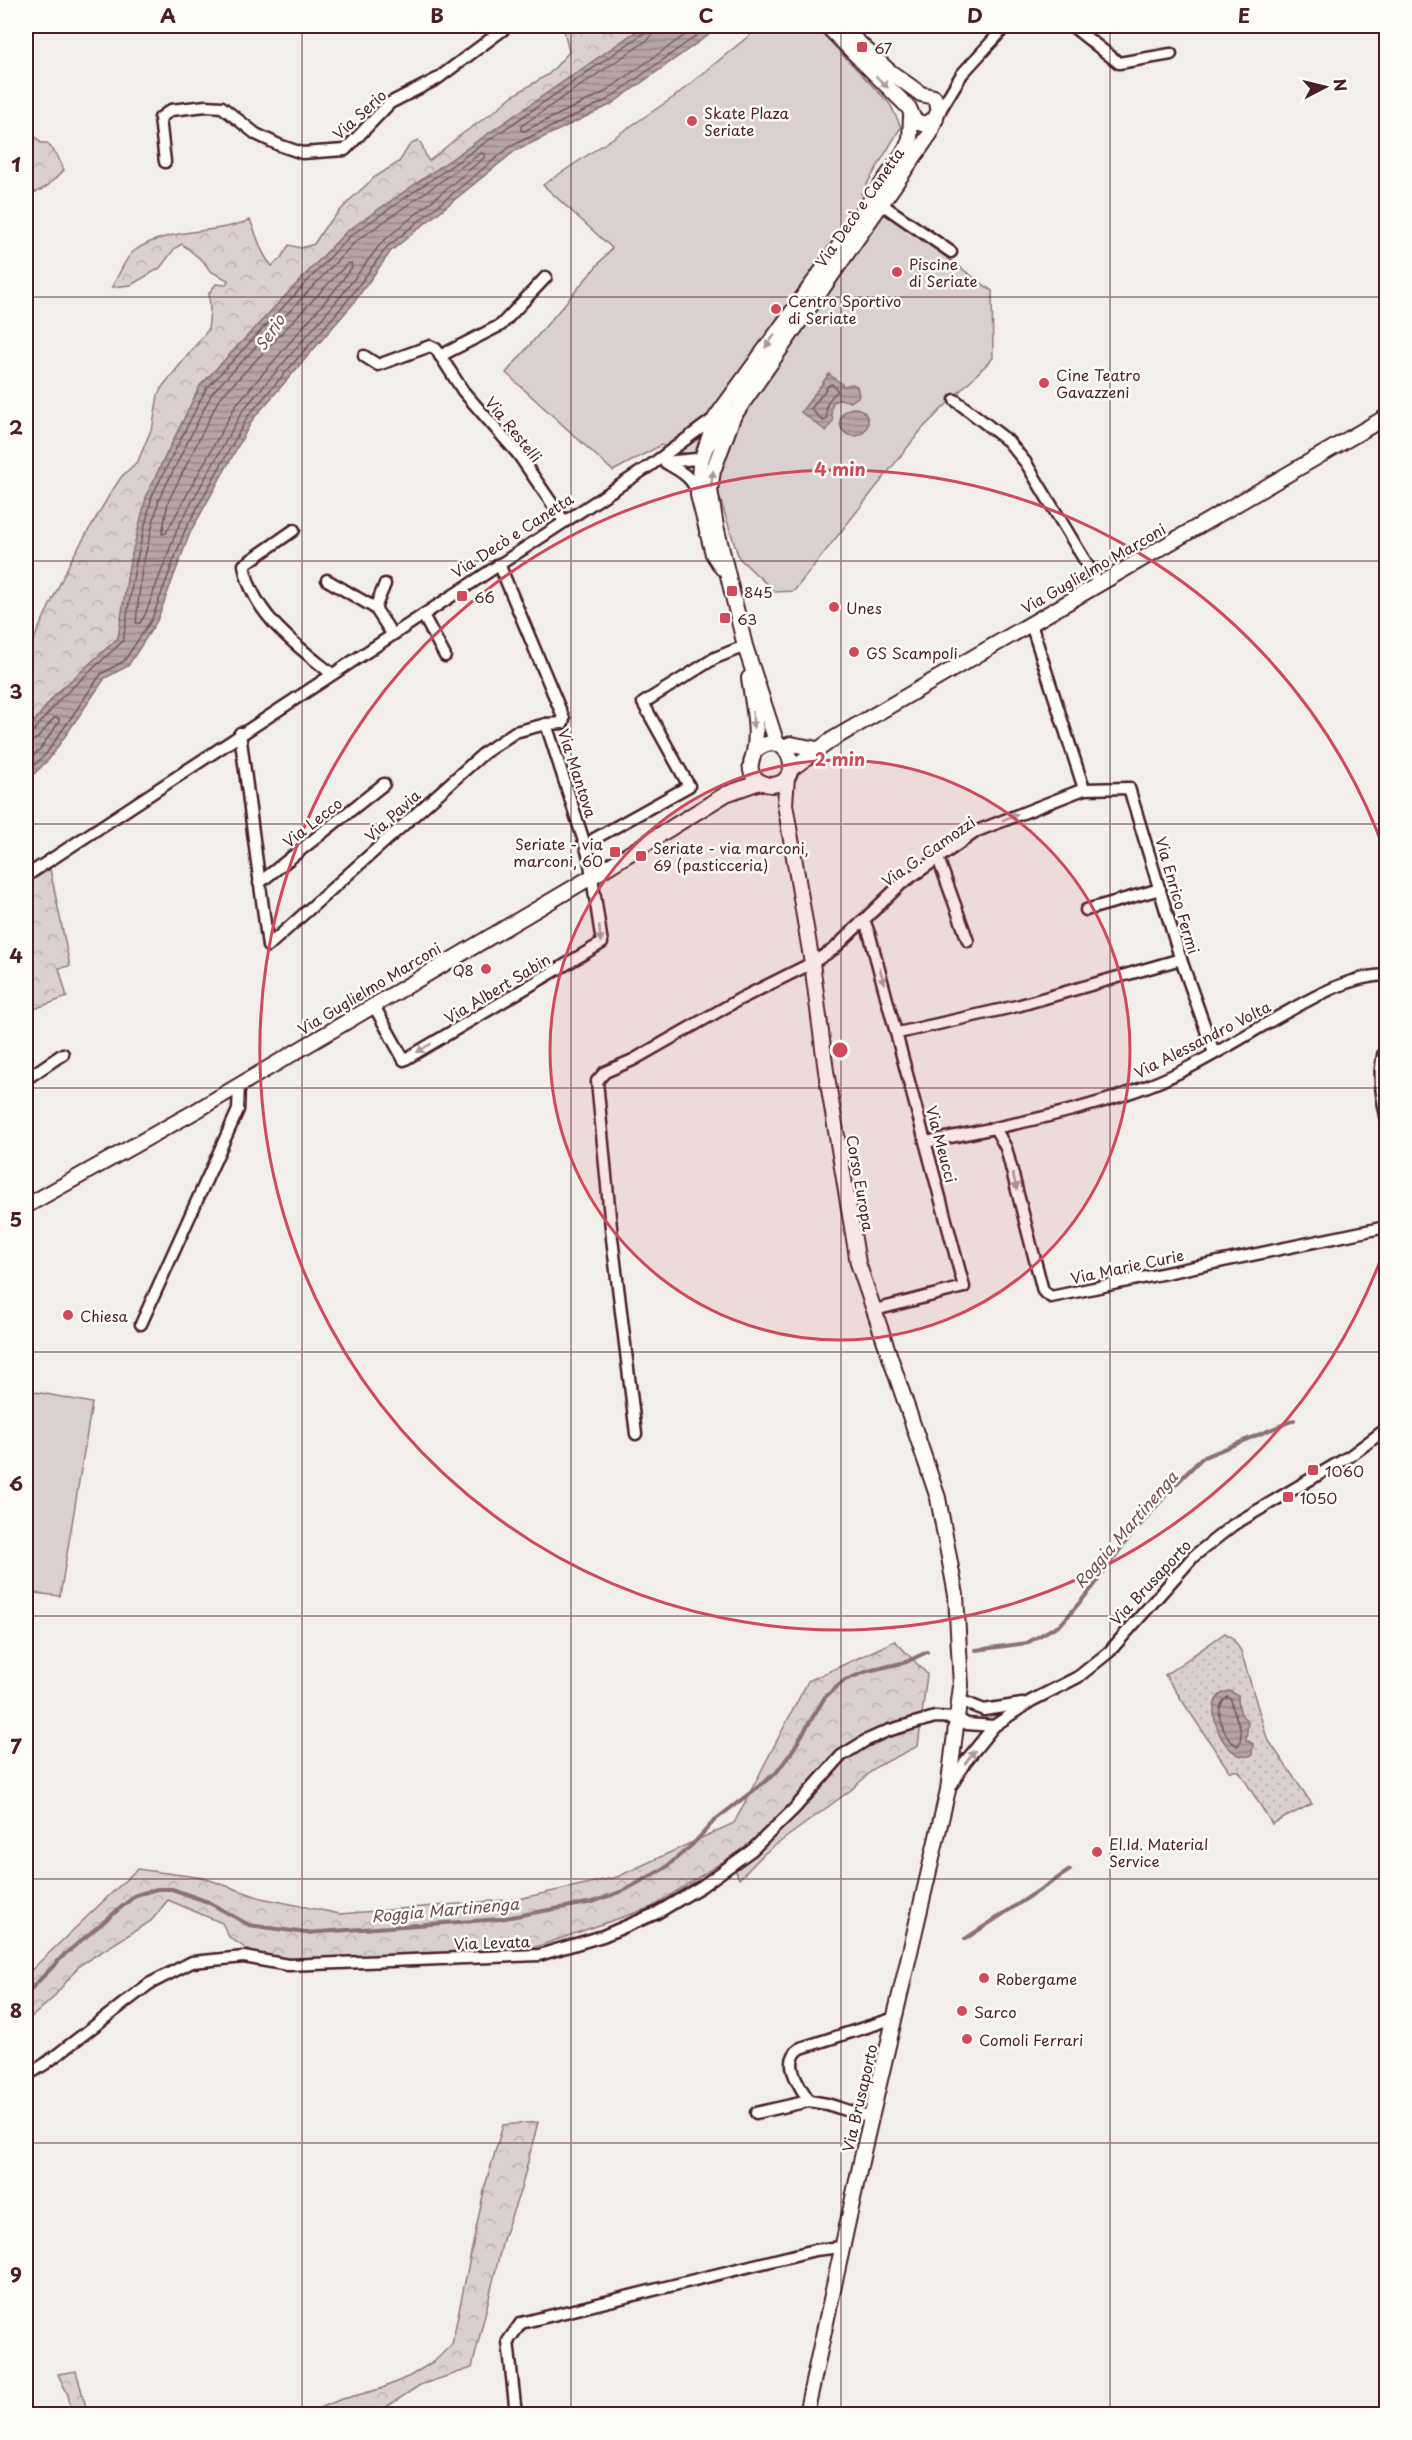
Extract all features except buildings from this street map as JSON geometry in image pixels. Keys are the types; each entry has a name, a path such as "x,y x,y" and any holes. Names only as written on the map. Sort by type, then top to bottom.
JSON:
{"street":[{"name":"Via Serio","path":"165,162 160,118 171,110 206,106 222,107 256,134 302,153 345,150 390,103 437,80 508,26"},
{"path":"827,26 923,124 937,115 939,104 889,71 841,26"},
{"name":"Via Decò e Canetta","path":"651,465 696,459 703,455 754,376 778,351 930,134 937,115 963,74 1006,26"},
{"path":"1072,26 1119,63 1171,54"},
{"name":"Via Decò e Canetta","path":"927,95 963,74"},
{"path":"910,112 912,99 927,95"},
{"name":"Via Decò e Canetta","path":"26,876 196,759 332,674 651,465 716,417 826,265 906,149 910,139 910,112"},
{"path":"880,203 951,252"},
{"path":"364,356 378,365 430,346 436,349 440,356 501,325 546,277"},
{"name":"Corso Europa","path":"778,351 733,417 713,471 710,490 716,526 745,646 780,746 790,757 785,804 858,1263 938,1498 950,1557"},
{"name":"Via Restelli","path":"440,356 463,390 518,454 564,521"},
{"path":"955,400 1008,441 1026,463 1099,584"},
{"name":"Corso Europa","path":"716,417 698,474 698,495 713,554 728,578"},
{"name":"Via Guglielmo Marconi","path":"789,773 817,749 1386,417"},
{"path":"665,462 683,472 693,482 698,495"},
{"path":"294,530 244,565 247,580 277,629 332,674"},
{"name":"Via Mantova","path":"499,564 564,719 563,723 546,724 576,814 593,876"},
{"path":"327,580 375,608 392,634"},
{"path":"375,608 385,584"},
{"path":"423,615 446,656"},
{"path":"1031,624 1084,789"},
{"path":"594,839 689,786 643,703 715,658 745,646"},
{"name":"Corso Europa","path":"745,646 754,718 752,759"},
{"name":"Via Pavia","path":"259,883 268,946 484,753 515,732 546,724"},
{"path":"240,733 259,883"},
{"path":"785,804 752,772 752,759 766,744 780,746 791,744 817,749"},
{"name":"Via Guglielmo Marconi","path":"726,794 752,759"},
{"path":"763,783 779,783 789,773"},
{"name":"Via Guglielmo Marconi","path":"26,1206 593,876 726,794 763,783"},
{"name":"Via Lecco","path":"259,883 384,784"},
{"name":"Via Enrico Fermi","path":"1084,789 1129,788 1181,959 1214,1053"},
{"name":"Via G. Camozzi","path":"636,1434 612,1238 597,1081 605,1072 633,1060 834,949 901,884 977,831 1084,789"},
{"path":"938,858 968,941"},
{"name":"Via Albert Sabin","path":"373,1004 404,1060 602,943 593,876"},
{"path":"1086,910 1160,889"},
{"name":"Via Meucci","path":"862,921 870,936 898,1033 964,1287 875,1310"},
{"path":"898,1033 1017,1006 1181,959"},
{"name":"Via Alessandro Volta","path":"926,1142 995,1128 1082,1106 1148,1086 1214,1053 1325,991 1362,979 1385,976"},
{"path":"1386,1046 1380,1074 1386,1109"},
{"path":"26,1079 63,1054"},
{"path":"141,1324 238,1110 239,1084"},
{"name":"Via Marie Curie","path":"995,1128 1006,1148 1043,1291 1051,1297 1386,1227"},
{"name":"Via Brusaporto","path":"948,1790 965,1762 994,1726 1031,1701 1078,1677 1109,1652 1194,1556 1233,1525 1350,1456 1386,1429"},
{"name":"Via Brusaporto","path":"806,2415 871,2118 948,1790 959,1700 960,1637 950,1557"},
{"name":"Via Brusaporto","path":"959,1700 984,1710 1031,1701"},
{"name":"Via Levata","path":"26,2076 45,2064 148,1984 192,1962 244,1957 288,1965 539,1955 603,1936 657,1913 702,1886 752,1850 794,1809 841,1756 887,1731 924,1718 957,1718"},
{"path":"957,1718 967,1724 994,1726"},
{"path":"809,2101 796,2080 791,2060 794,2053 801,2048 895,2018"},
{"path":"756,2113 809,2101 827,2104 871,2118"},
{"path":"516,2415 508,2341 521,2323 815,2250 842,2247"}],"green space":[{"path":"563,26 644,26 346,232 200,386 147,494 118,639 56,694 26,732 26,656 71,560 122,476 138,461 153,425 158,395 163,386 208,330 209,293 216,284 226,285 228,280 210,271 204,262 182,244 175,248 160,268 131,285 112,287 128,258 147,243 161,238 236,225 250,220 262,250 272,266 281,258 289,245 301,248 314,244 325,227 351,199 375,177 399,162 409,146 418,140 429,161 512,96 549,74 569,52"},
{"name":"Centro Sportivo di Seriate","path":"761,26 815,26 890,104 901,127 861,194 992,291 993,358 922,429 794,591 775,592 739,558 708,461 661,445 613,471 506,373 612,248 543,185 674,97"},
{"path":"26,89 32,90 30,130 41,143 47,143 57,155 64,170 42,189 26,194"},
{"path":"50,869 70,966 59,968 67,997 26,1012 26,884"},
{"path":"26,1390 92,1403 60,1596 26,1592"},
{"path":"1225,1633 1232,1637 1241,1651 1267,1738 1312,1804 1272,1824 1239,1771 1229,1771 1165,1675"},
{"path":"895,1641 927,1674 918,1746 876,1767 851,1790 765,1853 739,1879 730,1857 652,1907 533,1948 295,1960 251,1952 229,1937 222,1923 168,1900 151,1921 80,1965 52,1999 26,2022 26,1975 137,1869 204,1878 261,1898 340,1914 518,1899 617,1877 734,1823 808,1681"},
{"path":"538,2122 521,2189 504,2236 472,2368 420,2385 382,2410 347,2414 306,2414 339,2400 380,2389 410,2376 436,2360 452,2344 485,2186 503,2125"},
{"path":"76,2371 88,2414 72,2414 68,2395 58,2374"}],"water":[{"name":"Serio","path":"644,26 721,26 610,105 515,151 391,251 352,305 253,419 190,533 157,621 128,666 105,678 50,758 26,782 26,732 56,694 118,638 129,566 147,494 200,386 346,232"},
{"path":"829,374 844,386 852,384 857,386 859,396 851,402 840,399 833,402 831,410 833,421 826,431 801,412"},
{"path":"854,408 864,412 868,422 864,432 854,436 844,432 840,422 844,412"},
{"path":"1230,1691 1238,1696 1241,1713 1248,1721 1246,1740 1253,1744 1252,1755 1242,1756 1232,1750 1217,1729 1214,1716 1215,1704 1220,1695"}],"waterway":[{"name":"Roggia Martinenga","path":"976,1650 1027,1643 1062,1623 1093,1587 1123,1545 1172,1488 1202,1458 1294,1420"},
{"name":"Roggia Martinenga","path":"26,1994 65,1954 136,1895 157,1889 172,1889 208,1902 249,1925 306,1933 500,1919 593,1902 625,1890 665,1868 693,1844 715,1820 776,1773 825,1697 845,1680 868,1671 906,1662 927,1652"},
{"path":"965,1939 1070,1870"}],"place":[{"name":"67","path":"862,47"},
{"name":"Skate Plaza Seriate","path":"692,121"},
{"name":"Piscine di Seriate","path":"897,272"},
{"name":"Centro Sportivo di Seriate","path":"776,309"},
{"name":"Cine Teatro Gavazzeni","path":"1044,383"},
{"name":"845","path":"732,591"},
{"name":"66","path":"462,596"},
{"name":"Unes","path":"834,607"},
{"name":"63","path":"725,618"},
{"name":"GS Scampoli","path":"854,652"},
{"name":"Seriate - via marconi, 60","path":"615,852"},
{"name":"Seriate - via marconi, 69 (pasticceria)","path":"641,856"},
{"name":"Q8","path":"486,969"},
{"name":"Chiesa","path":"68,1315"},
{"name":"1060","path":"1313,1470"},
{"name":"1050","path":"1288,1497"},
{"name":"El.Id. Material Service","path":"1097,1852"},
{"name":"Robergame","path":"984,1978"},
{"name":"Sarco","path":"962,2011"},
{"name":"Comoli Ferrari","path":"967,2039"}]}
